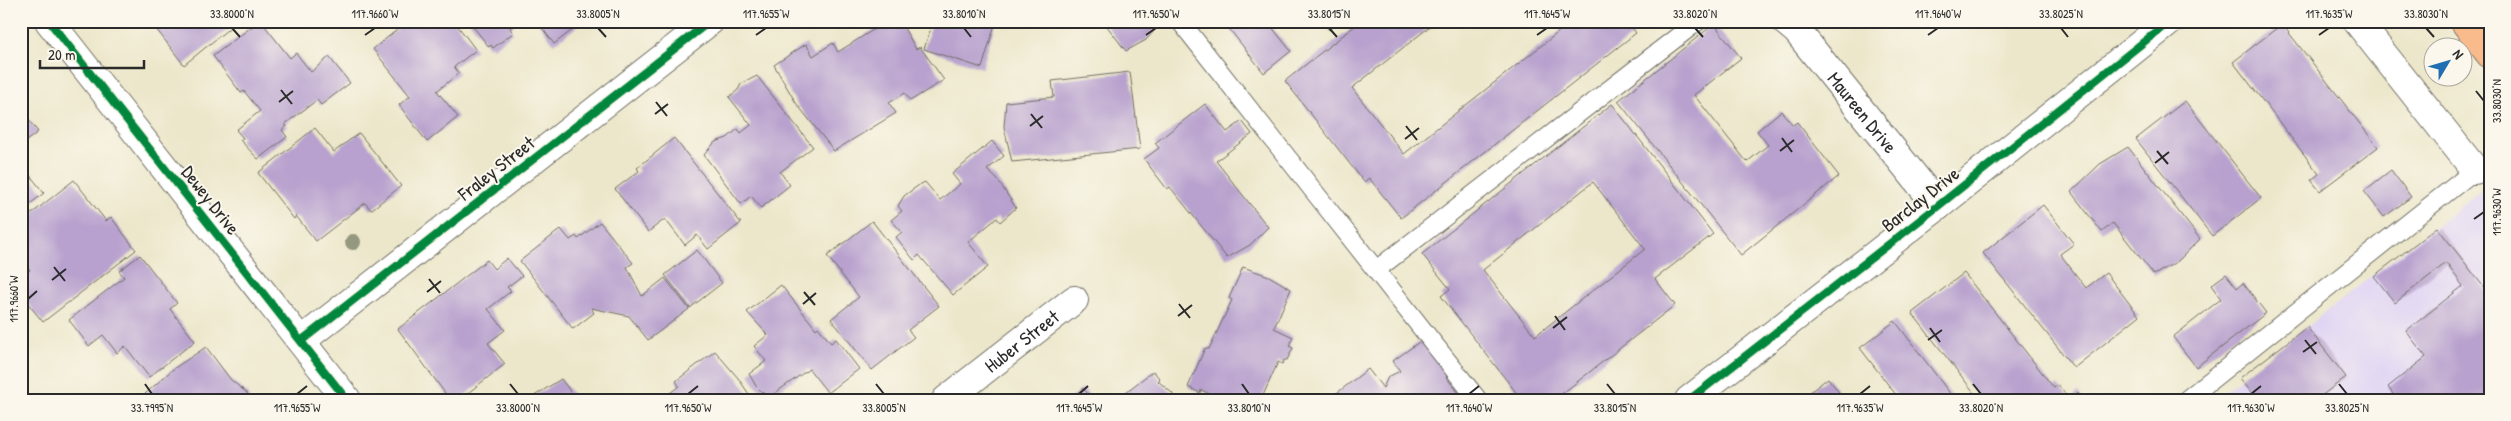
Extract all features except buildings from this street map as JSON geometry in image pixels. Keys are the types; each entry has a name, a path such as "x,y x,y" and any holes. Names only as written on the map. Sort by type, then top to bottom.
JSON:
{"main road":[{"path":"2464,21 2490,54"}],"street":[{"name":"Dewey Drive","path":"49,21 347,400"},
{"name":"Fraley Street","path":"301,341 710,21"},
{"name":"Barclay Drive","path":"1689,400 1938,206 2170,21"},
{"path":"2357,21 2475,170"},
{"name":"Maureen Drive","path":"1797,25 1938,206"},
{"name":"Huber Street","path":"946,400 1074,300"}],"lane":[{"path":"1180,21 1478,400"},
{"path":"1376,270 1698,21"},
{"path":"2186,400 2475,170"}],"shaded area":[{"path":"2490,183 2490,400 2213,400 2455,211"}],"cycle path":[{"path":"49,21 347,400"},
{"path":"301,341 710,21"},
{"path":"1689,400 1938,206 2170,21"}]}
